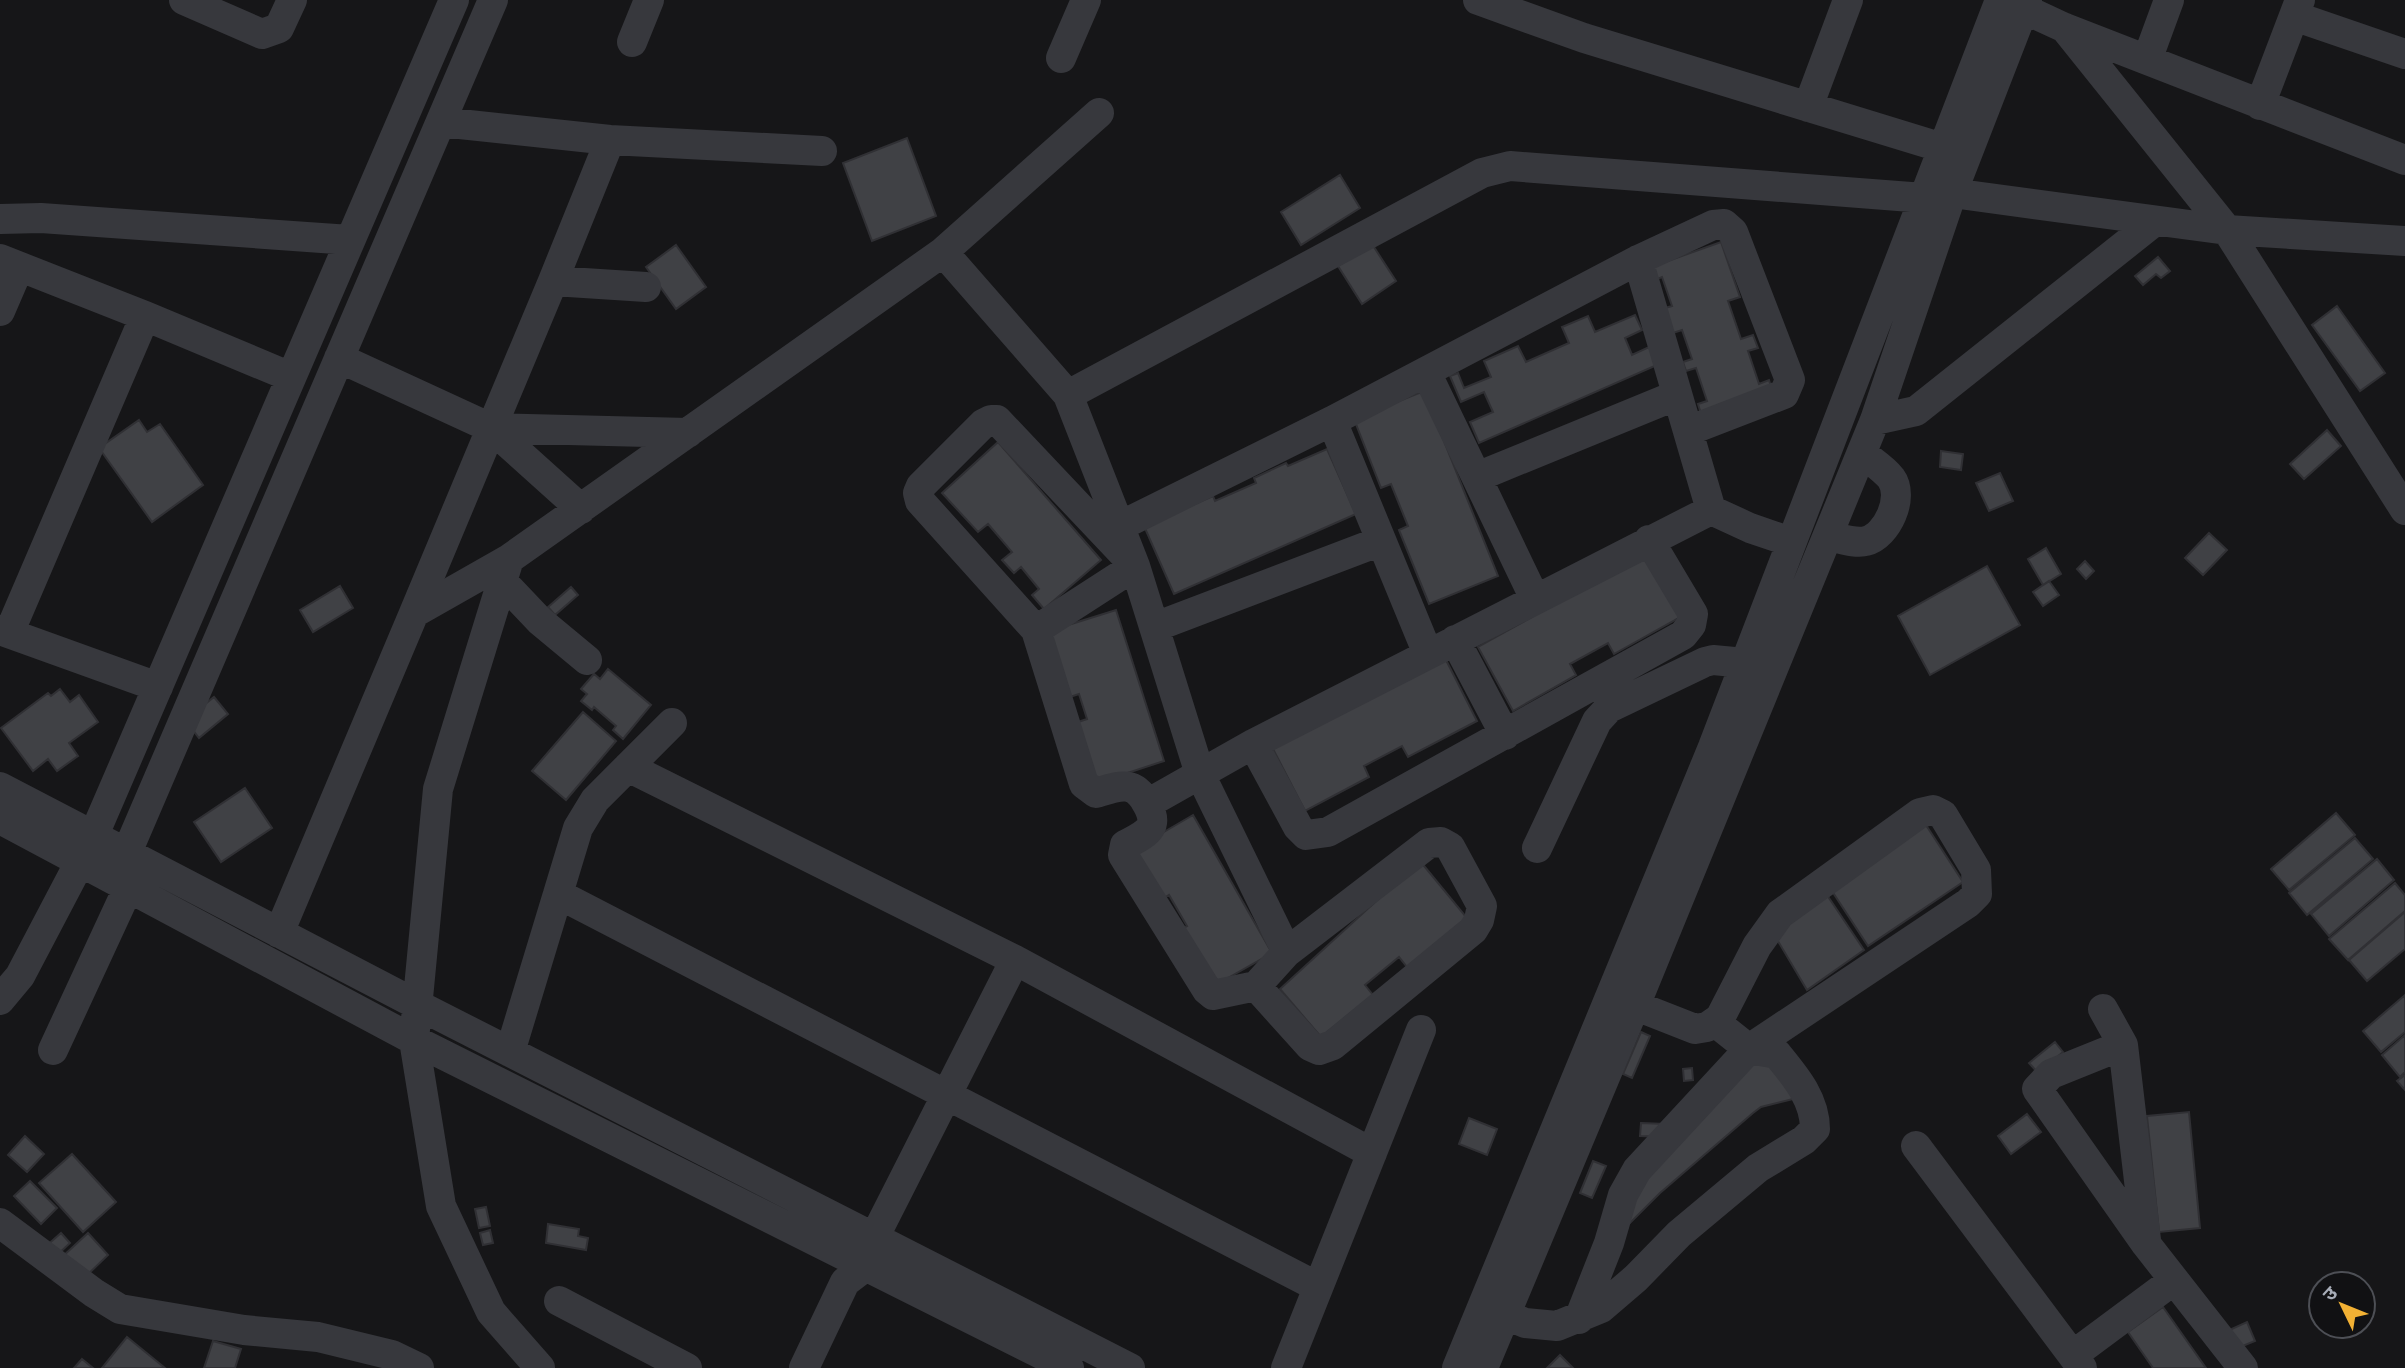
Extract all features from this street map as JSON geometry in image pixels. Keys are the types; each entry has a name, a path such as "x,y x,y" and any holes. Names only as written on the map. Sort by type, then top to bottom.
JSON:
{"street":[{"path":"184,0 262,34 279,28 292,0"},
{"path":"0,1000 20,976 87,849 454,0"},
{"path":"53,1050 339,358 493,0"},
{"path":"632,42 649,0"},
{"path":"1061,58 1086,0"},
{"path":"1808,107 1848,0"},
{"path":"2147,60 2169,0"},
{"path":"1485,1 1584,38 1955,150"},
{"path":"1623,1001 1791,542 2017,3 2065,28 2405,160"},
{"path":"2260,105 2297,8 2405,54"},
{"path":"2065,28 2227,230 2405,510"},
{"path":"414,612 505,570 581,509 943,252 1099,113"},
{"path":"441,121 610,140 822,151"},
{"path":"279,933 610,140"},
{"path":"1068,395 1469,179 1510,166 1938,195 2227,230 2405,241"},
{"path":"1457,1368 1494,1310 1623,1001 1828,536 1875,420 1938,195"},
{"path":"0,219 41,218 350,240"},
{"path":"1875,420 1916,411 2155,221"},
{"path":"1120,526 1332,421 1638,260 1713,225 1724,225 1733,232 1790,380 1784,394 1688,431"},
{"path":"943,252 1068,395 1135,566 1200,774 1287,952"},
{"path":"1638,260 1711,510 1750,528 1791,542"},
{"path":"0,310 9,263 291,377"},
{"path":"553,281 646,287"},
{"path":"145,316 5,631 158,687"},
{"path":"339,358 491,428 581,509"},
{"path":"1426,372 1535,599"},
{"path":"1477,477 1677,395"},
{"path":"1135,566 997,421 991,420 984,424 920,486 920,501 1036,630 1084,784 1096,793 1130,786 1141,793 1153,816 1152,827 1125,845 1123,855 1207,990 1213,995 1221,995 1256,986 1287,952 1429,843 1441,842 1450,847 1482,906 1479,920 1473,930 1333,1045 1319,1050 1310,1046 1256,986"},
{"path":"1332,421 1428,654"},
{"path":"491,428 688,433"},
{"path":"1828,536 1863,542 1879,535 1891,514 1896,494 1892,480 1862,453"},
{"path":"1147,804 1253,744 1711,510"},
{"path":"1253,744 1298,827 1306,835 1328,832 1683,635 1691,625 1693,614 1649,540"},
{"path":"1155,627 1381,541"},
{"path":"1036,630 1135,566"},
{"path":"505,570 540,621 587,660"},
{"path":"505,570 438,789 414,1040 440,1206 491,1312 540,1368"},
{"path":"1455,640 1505,735"},
{"path":"1537,848 1597,721 1609,708 1704,662 1713,660 1745,663"},
{"path":"510,1052 585,812 672,723"},
{"path":"628,767 1015,960 1372,1153"},
{"path":"0,788 124,873 414,1040 870,1252 1130,1368"},
{"path":"1578,1318 1606,1250 1623,1195 1637,1170 1749,1049 1968,904 1977,894 1976,870 1943,815 1933,810 1910,817 1780,914 1757,946 1731,999 1715,1022 1695,1029 1623,1001"},
{"path":"0,819 87,849"},
{"path":"124,873 279,933 510,1052 870,1252 1069,1368"},
{"path":"558,894 1318,1287"},
{"path":"804,1368 845,1282 870,1252 945,1094 1015,960"},
{"path":"2103,1009 2123,1045 2146,1244"},
{"path":"1494,1310 1525,1323 1557,1326 1601,1308 1728,1192 1758,1168 1804,1140 1815,1129 1813,1112 1800,1082 1777,1054 1749,1049 1715,1022"},
{"path":"1286,1368 1421,1030"},
{"path":"2123,1045 2051,1074 2037,1089 2146,1244 2243,1368"},
{"path":"1916,1146 2078,1362 2174,1280"},
{"path":"0,1223 94,1293 120,1309 244,1330 318,1337 392,1355 419,1368"},
{"path":"1606,1250 1636,1278"},
{"path":"559,1301 687,1368"},
{"path":"1483,1368 1494,1310"}],"building":[{"path":"907,138 936,216 872,241 843,163"},
{"path":"1340,175 1360,208 1301,245 1281,212"},
{"path":"1721,242 1740,297 1728,301 1741,339 1753,335 1758,348 1748,351 1759,384 1769,380 1773,393 1702,417 1698,404 1707,401 1696,368 1686,371 1683,362 1692,359 1682,330 1673,333 1665,308 1672,306 1662,277 1655,280 1651,267"},
{"path":"1372,244 1396,281 1362,304 1338,266"},
{"path":"676,245 706,287 676,309 646,267"},
{"path":"2158,257 2170,271 2161,278 2156,274 2143,285 2135,276"},
{"path":"2337,306 2385,373 2360,391 2312,325"},
{"path":"1635,315 1642,330 1625,338 1632,355 1649,347 1657,365 1479,443 1470,422 1493,412 1484,392 1461,402 1450,376 1458,373 1464,388 1491,377 1484,361 1518,346 1526,362 1569,343 1562,327 1588,316 1595,332"},
{"path":"1424,391 1498,576 1429,604 1399,530 1408,526 1391,484 1381,488 1354,419"},
{"path":"139,420 147,432 160,424 203,485 152,522 99,448"},
{"path":"2327,430 2341,446 2304,479 2290,464"},
{"path":"998,442 1101,560 1044,609 1032,595 1039,589 1021,567 1014,573 1002,560 1012,552 988,524 978,532 942,493"},
{"path":"1327,449 1356,514 1174,594 1144,526 1213,496 1215,501 1256,483 1254,478 1286,463 1288,466"},
{"path":"1941,451 1963,454 1961,470 1940,467"},
{"path":"2000,473 2013,501 1989,511 1976,483"},
{"path":"2209,533 2227,550 2203,575 2185,558"},
{"path":"2046,548 2061,574 2043,585 2028,559"},
{"path":"1647,553 1682,616 1614,654 1608,643 1570,664 1576,675 1513,711 1478,647"},
{"path":"2085,561 2094,571 2086,579 2077,569"},
{"path":"1987,566 2020,625 1930,675 1898,616"},
{"path":"2049,581 2059,595 2043,606 2033,592"},
{"path":"340,586 353,608 313,632 300,610"},
{"path":"571,587 578,595 555,615 548,607"},
{"path":"1116,610 1164,761 1097,783 1078,722 1087,719 1079,694 1070,697 1049,631"},
{"path":"1444,656 1477,721 1408,757 1402,746 1364,766 1369,777 1305,811 1272,747"},
{"path":"608,669 651,705 623,739 613,730 616,726 594,707 592,710 581,701 587,694 581,689 594,674 600,679"},
{"path":"60,689 70,702 79,695 98,722 69,743 78,756 57,771 48,759 33,771 1,728 48,693 51,696"},
{"path":"214,697 228,714 199,738 185,720"},
{"path":"583,712 616,741 566,800 532,771"},
{"path":"245,788 272,828 221,862 194,822"},
{"path":"2336,813 2355,835 2289,890 2271,869"},
{"path":"1193,815 1272,953 1212,987 1179,930 1187,926 1169,895 1161,900 1133,850"},
{"path":"1924,822 1963,882 1868,946 1828,885"},
{"path":"2355,838 2373,859 2307,915 2289,893"},
{"path":"2377,859 2394,880 2329,936 2311,914"},
{"path":"1420,861 1467,918 1407,967 1399,957 1365,985 1373,995 1321,1037 1280,989"},
{"path":"2395,883 2405,895 2405,911 2348,960 2329,939"},
{"path":"1827,895 1864,950 1807,990 1772,931"},
{"path":"2405,912 2405,949 2367,981 2349,960"},
{"path":"2405,995 2405,1032 2381,1052 2363,1031"},
{"path":"1641,1032 1650,1036 1632,1078 1623,1074"},
{"path":"2405,1035 2405,1072 2400,1077 2382,1055"},
{"path":"2055,1042 2063,1052 2038,1073 2029,1063"},
{"path":"1756,1059 1787,1071 1801,1097 1761,1107 1660,1193 1627,1226 1630,1184"},
{"path":"1692,1068 1693,1080 1684,1081 1683,1069"},
{"path":"2405,1075 2405,1090 2397,1081"},
{"path":"2189,1112 2200,1228 2159,1232 2147,1116"},
{"path":"2027,1114 2041,1132 2011,1154 1998,1136"},
{"path":"1469,1118 1497,1129 1487,1155 1459,1144"},
{"path":"1641,1123 1666,1124 1665,1137 1640,1136"},
{"path":"25,1136 44,1154 27,1172 8,1155"},
{"path":"72,1154 116,1202 83,1232 39,1183"},
{"path":"1593,1161 1606,1166 1592,1198 1580,1193"},
{"path":"30,1181 57,1208 41,1224 14,1196"},
{"path":"486,1207 490,1226 479,1228 475,1209"},
{"path":"548,1224 579,1229 578,1236 588,1238 586,1250 546,1243"},
{"path":"490,1230 493,1243 483,1245 480,1233"},
{"path":"61,1233 70,1243 54,1258 45,1247"},
{"path":"88,1233 108,1255 83,1279 62,1257"},
{"path":"2163,1307 2206,1368 2153,1368 2128,1332"},
{"path":"2247,1322 2255,1341 2233,1350 2225,1332"},
{"path":"127,1337 165,1368 102,1368"},
{"path":"213,1341 241,1349 235,1368 204,1368"},
{"path":"1560,1355 1573,1368 1547,1368"},
{"path":"82,1359 93,1368 74,1368"}]}
